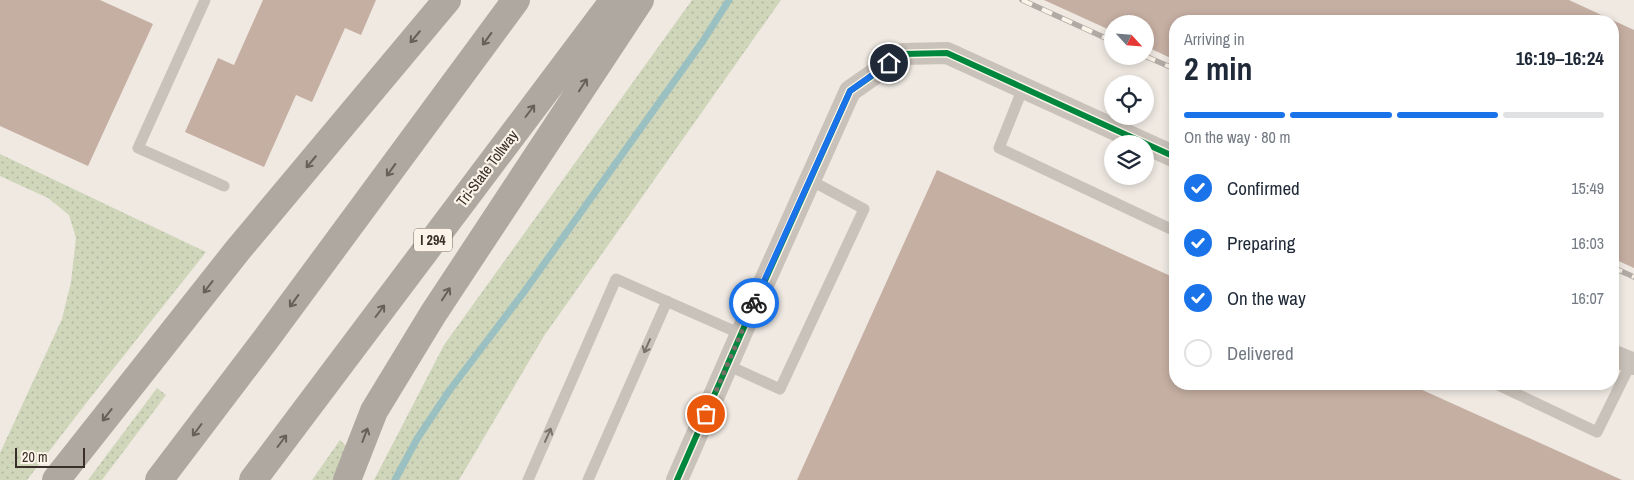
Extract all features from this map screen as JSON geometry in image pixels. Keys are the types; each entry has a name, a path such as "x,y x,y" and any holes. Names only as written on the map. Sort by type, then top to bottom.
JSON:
{"highway":[{"path":"56,480 237,251 447,0"},
{"path":"159,480 278,323 516,0"},
{"name":"Tri-State Tollway","path":"253,480 614,0"},
{"path":"347,480 374,411 428,322 640,0"}],"street":[{"path":"677,480 740,334 850,91 903,54 947,53 1169,153"}],"lane":[{"path":"205,0 138,148 224,186"},
{"path":"1023,88 998,148 1169,228"},
{"path":"727,365 780,389 864,209 810,180"},
{"path":"528,480 616,279 740,334"},
{"path":"588,480 667,301"},
{"path":"1619,378 1626,361"},
{"path":"1509,390 1597,432 1614,390"}],"green space":[{"path":"692,0 781,0 544,336 459,480 374,480 444,345"},
{"path":"0,154 206,252 27,480 0,480 0,453 62,319 71,282 76,238 69,215 48,198 0,176"},
{"path":"157,388 166,395 102,480 88,480"},
{"path":"340,440 347,447 336,480 312,480"}],"building":[{"path":"0,0 100,0 153,24 88,166 0,126"},
{"path":"263,0 376,0 361,35 345,28 312,102 296,95 264,167 185,132 218,58 234,65"},
{"path":"1044,0 1569,0 1602,15 1169,15 1169,57 1154,50 1154,15 1104,15 1104,27"},
{"path":"1619,23 1634,30 1634,268 1619,261"},
{"path":"937,170 1169,275 1169,390 1422,390 1622,480 797,480"}],"waterway":[{"path":"395,480 417,439 449,391 524,292 703,41 729,0"}],"railway":[{"path":"1022,0 1104,37"},
{"path":"1154,60 1169,66"},
{"path":"1619,270 1634,277"}],"cycle path":[{"path":"677,480 850,91 903,54 947,53 1169,154"}],"way so far":[{"path":"706,414 754,303"}],"route":[{"path":"754,303 850,91 889,63"}]}
